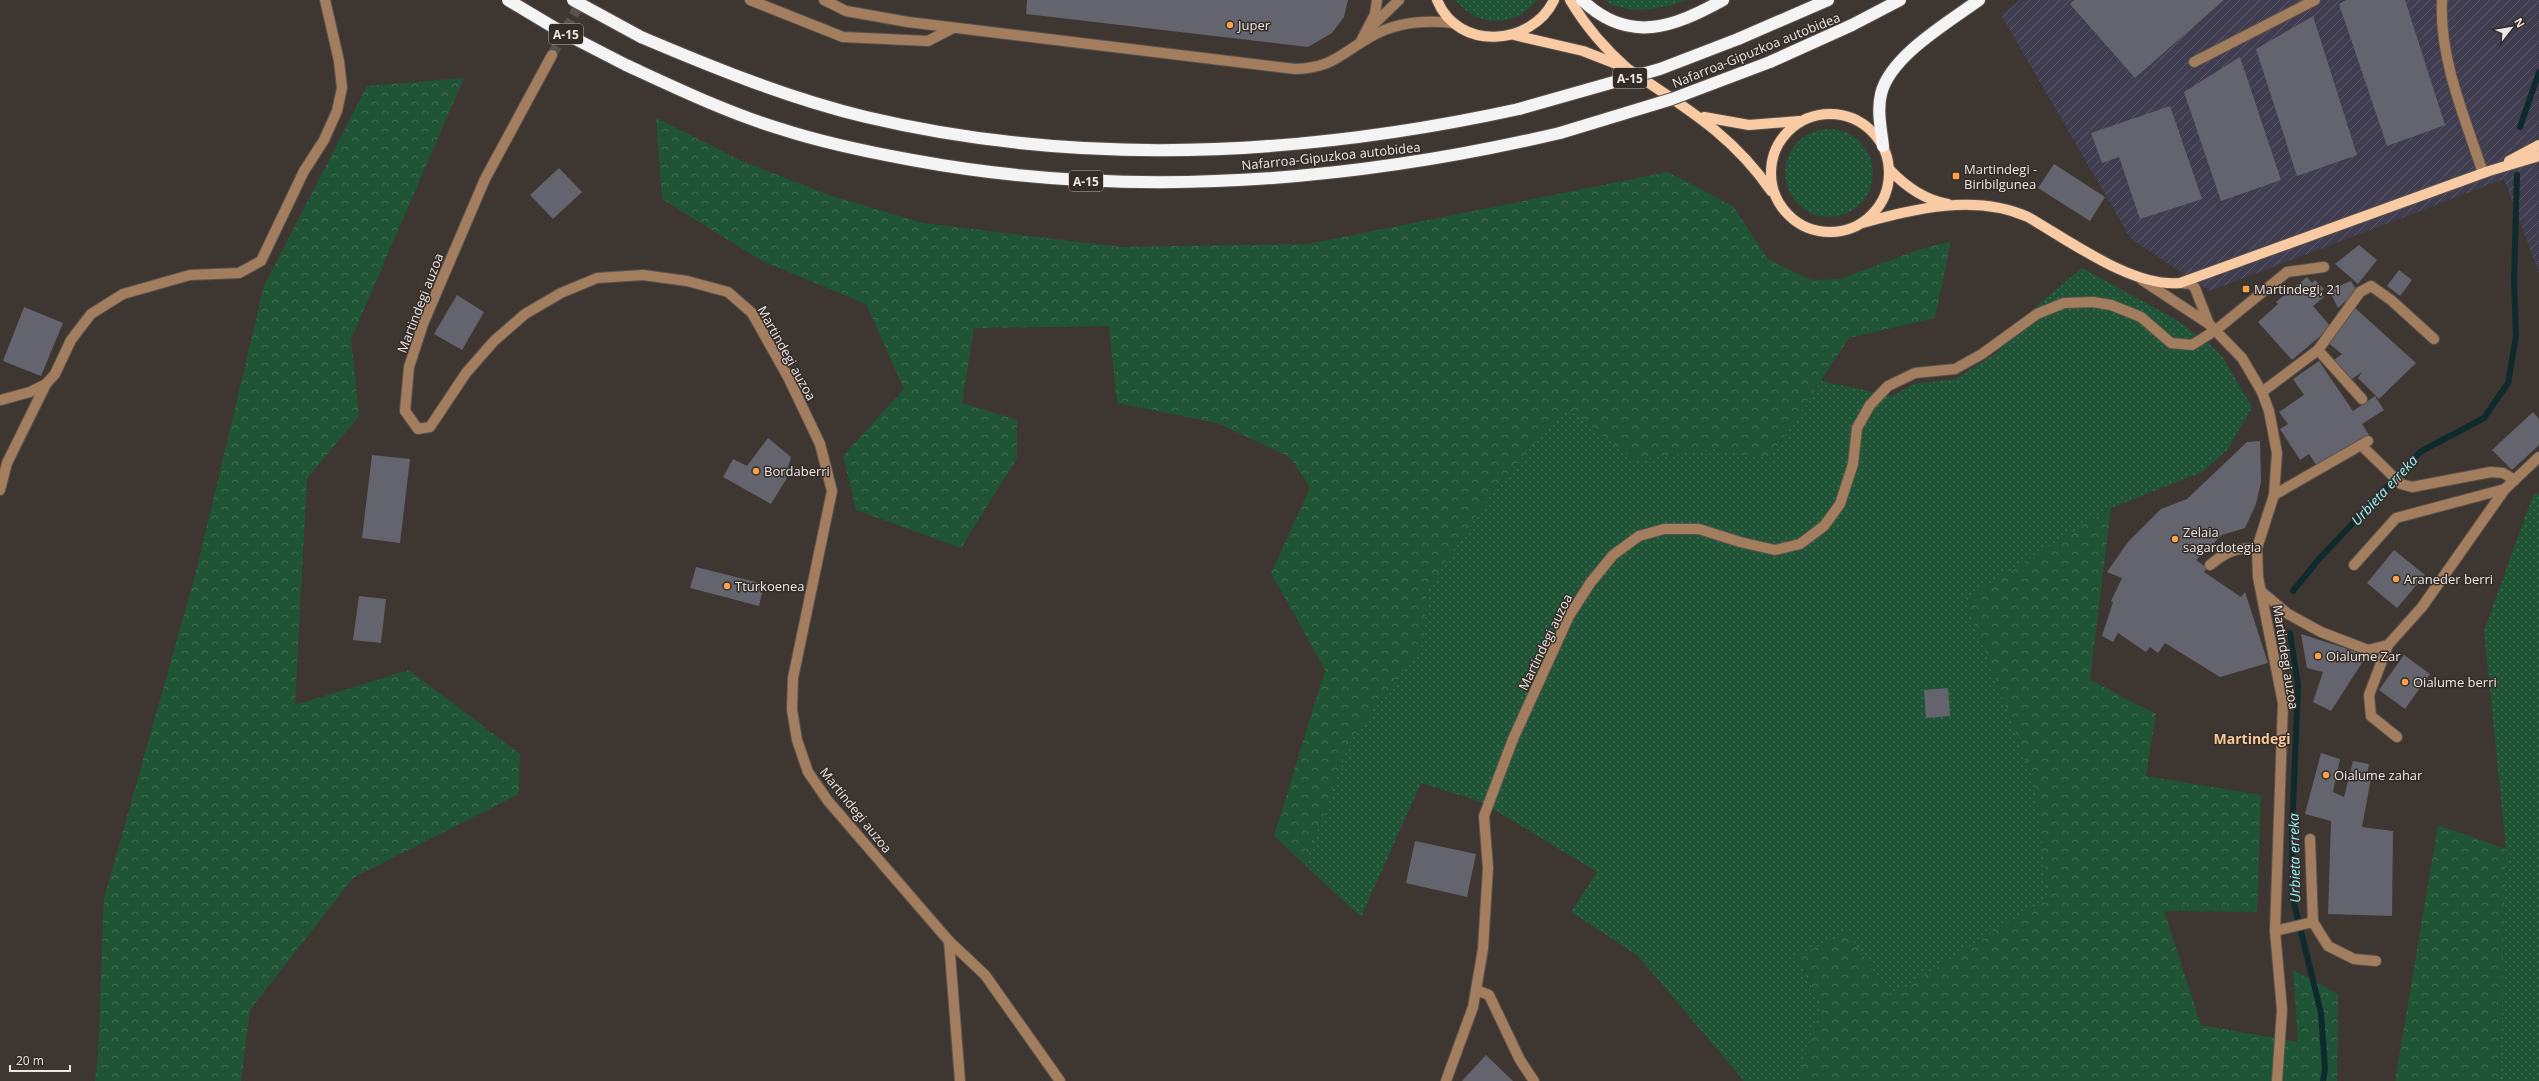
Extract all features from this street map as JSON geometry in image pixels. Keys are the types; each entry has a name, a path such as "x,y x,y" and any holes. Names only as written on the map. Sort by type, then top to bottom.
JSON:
{"highway":[{"name":"Nafarroa-Gipuzkoa autobidea","path":"508,0 560,31 626,65 700,98 780,129 846,147 975,172 1071,181 1182,183 1281,178 1388,167 1492,149 1560,133 1672,99 1770,62 1852,25 1900,0"},
{"name":"Nafarroa-Gipuzkoa autobidea","path":"573,0 641,37 716,69 790,94 866,117 979,138 1075,149 1174,151 1278,147 1385,135 1519,109 1660,68 1738,39 1828,0"},
{"path":"1582,0 1601,15 1615,21 1647,27 1679,22 1723,0"},
{"path":"1883,146 1879,115 1881,94 1890,74 1916,46 1979,0"}],"main road":[{"path":"1437,0 1445,14 1454,23 1465,30 1489,37 1514,35 1582,51 1628,69"},
{"path":"1514,35 1528,29 1540,20 1554,0"},
{"path":"1570,0 1600,43 1628,69 1696,115 1740,151 1774,194 1786,213 1795,222 1811,230 1834,232 1845,231 1862,223 1910,212 1958,205 1993,206 2012,210 2142,280 2161,284 2180,284 2486,172 2539,156"},
{"path":"1774,194 1770,176 1771,160 1778,144 1788,131 1801,121 1819,114 1844,116 1856,120 1871,131 1883,146 1889,169 1888,185 1883,200 1874,213 1862,223"},
{"path":"1696,115 1749,124 1801,121"},
{"path":"2486,172 2539,145"},
{"path":"1889,169 1903,183 1920,194 1958,205"}],"street":[{"path":"0,490 7,464 46,384 55,374 71,340 91,314 123,294 190,275 239,273 261,261 304,172 324,140 337,111 342,88 339,61 325,0"},
{"path":"750,0 843,36 928,41 953,28"},
{"path":"824,0 846,11 953,28 1295,69 1312,69 1331,63 1375,34 1404,24 1428,21 1454,23"},
{"path":"1358,44 1368,29 1375,14 1377,0"},
{"path":"1368,29 1399,0"},
{"path":"2194,62 2315,0"},
{"path":"2442,0 2441,26 2446,55 2486,172"},
{"name":"Martindegi auzoa","path":"552,55 485,179 423,324 409,367 405,411 418,429 430,426 466,372 494,341 531,311 561,293 597,278 643,275 686,281 728,292 752,313 788,377 820,444 832,491 792,678 792,710 797,740 808,772 828,801 949,941 984,975 1060,1081"},
{"path":"2212,327 2287,272 2324,267"},
{"path":"2198,292 2199,282 2206,275"},
{"name":"Martindegi auzoa","path":"2142,280 2212,327 2242,358 2262,392 2269,411 2277,453 2274,495 2257,548 2258,577 2283,703 2275,931 2282,1010 2277,1081"},
{"path":"2180,284 2191,284 2198,292"},
{"path":"2262,392 2318,350 2360,292 2371,286 2391,300 2434,339"},
{"name":"Martindegi auzoa","path":"2198,292 2212,327"},
{"name":"Martindegi auzoa","path":"1446,1081 1473,1007 1482,949 1488,868 1484,816 1513,739 1569,616 1591,582 1613,555 1639,536 1664,529 1698,529 1740,542 1775,550 1800,544 1824,526 1840,504 1853,464 1857,428 1870,404 1888,386 1915,373 1955,369 1982,354 2037,314 2064,303 2093,302 2111,305 2141,317 2171,343 2192,345 2212,327"},
{"path":"2318,350 2362,399"},
{"path":"1,400 30,392 46,384"},
{"path":"2274,495 2364,443 2401,484 2412,487 2491,472 2503,473 2515,480"},
{"path":"2397,737 2371,716 2369,695 2388,645 2422,607 2505,489 2539,457"},
{"path":"2354,565 2396,518 2505,489"},
{"path":"2210,565 2225,552 2240,548 2257,548"},
{"path":"2262,592 2288,614 2321,632 2368,650 2388,645"},
{"path":"2310,839 2311,922 2328,946 2354,959 2376,961"},
{"path":"2275,931 2311,922"},
{"path":"949,941 960,1081"},
{"path":"1476,990 1489,995 1520,1060 1534,1081"}],"shaded area":[{"path":"2020,0 2539,0 2539,273 2504,179 2210,291 2131,239 2001,15"}],"green space":[{"path":"1456,0 1537,0 1518,16 1508,20 1496,21 1485,20 1475,16"},
{"path":"1605,0 1686,0 1656,8 1633,9 1622,8"},
{"path":"464,78 351,339 359,416 307,479 295,705 409,670 520,754 519,794 353,878 250,1010 241,1081 95,1081 98,1055 104,898 195,576 264,286 367,86"},
{"path":"656,118 742,161 829,195 923,223 1121,247 1308,244 1668,172 1733,206 1768,259 1811,280 1840,279 1915,251 1951,241 1935,318 1849,338 1770,458 1713,449 1635,460 1567,408 1498,484 1427,590 1424,642 1350,741 1305,865 1274,836 1325,670 1271,573 1310,488 1290,457 1217,423 1117,403 1109,326 974,328 962,403 1017,420 1017,458 961,548 856,510 843,456 904,389 866,304 762,261 662,199"},
{"path":"1829,129 1846,132 1860,142 1870,156 1873,173 1870,190 1860,204 1846,214 1829,217 1812,214 1798,204 1788,190 1785,173 1788,156 1798,142 1812,132"},
{"path":"2082,268 2175,319 2209,344 2222,356 2252,407 2228,449 2202,472 2111,508 1965,599 2036,787 2048,898 1891,996 1847,933 1796,957 1822,1005 1798,1081 1744,1081 1638,956 1571,912 1597,872 1482,802 1421,783 1361,917 1305,865 1350,741 1424,642 1427,590 1498,484 1567,408 1635,460 1713,449 1770,458 1821,381 1892,396 1913,384 1955,379 1997,353 2033,309"},
{"path":"2539,493 2539,1081 2500,1081 2506,849 2484,631 2533,495"},
{"path":"2111,508 2090,680 2156,714 2146,776 2261,795 2257,912 2164,911 2201,1025 2298,1042 2293,970 2338,994 2337,1081 1798,1081 1822,1005 1796,957 1847,932 1891,996 2048,898 2036,787 1965,599"},
{"path":"2438,825 2506,849 2500,1081 2395,1081"}],"building":[{"name":"Juper","path":"1027,0 1348,0 1344,17 1332,33 1308,47 1026,14"},
{"path":"2074,0 2224,0 2135,78 2070,4"},
{"path":"2346,0 2405,0 2445,125 2387,146 2339,4"},
{"path":"2313,16 2357,155 2297,176 2256,49"},
{"path":"2240,57 2281,180 2221,201 2184,92"},
{"path":"2170,106 2202,199 2140,219 2119,157 2102,163 2091,133"},
{"path":"2054,164 2105,197 2090,221 2038,188"},
{"path":"559,168 582,192 553,219 530,195"},
{"path":"2359,245 2377,260 2358,284 2335,264"},
{"path":"2399,270 2412,280 2400,296 2387,286"},
{"path":"2307,277 2312,283 2315,280 2324,289 2320,292 2324,297 2313,306 2331,327 2292,360 2258,322 2278,304 2276,302"},
{"path":"2351,281 2357,291 2338,308 2329,290"},
{"path":"457,295 484,312 462,350 434,334"},
{"path":"24,307 63,323 41,376 3,361"},
{"path":"2354,307 2416,363 2379,399 2358,378 2362,372 2348,382 2334,360 2342,354 2327,342"},
{"path":"2319,361 2353,411 2375,396 2384,410 2362,424 2369,435 2319,469 2309,454 2300,460 2280,429 2288,424 2279,412 2304,395 2293,379"},
{"path":"2533,412 2539,419 2539,445 2512,470 2492,450"},
{"name":"Bordaberri","path":"768,438 791,457 785,477 787,478 771,504 723,477 733,459 747,466"},
{"path":"2260,441 2261,482 2256,504 2245,528 2222,535 2196,560 2207,568 2204,572 2241,597 2245,592 2268,663 2220,677 2165,643 2158,653 2150,647 2146,652 2118,633 2113,642 2102,636 2113,602 2111,601 2122,578 2107,572 2128,542 2161,509 2187,499 2247,442"},
{"path":"372,455 410,459 400,543 362,538"},
{"name":"Araneder berri","path":"2394,550 2425,575 2397,608 2367,583"},
{"name":"Tturkoenea","path":"696,567 764,584 759,606 690,588"},
{"path":"359,596 386,599 381,643 353,640"},
{"path":"2301,634 2367,655 2331,711 2313,702 2323,672 2307,668"},
{"name":"Oialume berri","path":"2404,655 2430,674 2405,709 2379,690"},
{"path":"1948,688 1950,716 1926,718 1924,690"},
{"path":"2321,753 2340,759 2333,792 2344,797 2353,761 2369,764 2367,776 2371,778 2362,827 2393,831 2392,916 2328,914 2331,821 2305,814"},
{"path":"1415,841 1476,854 1467,897 1406,883"},
{"path":"1486,1055 1513,1081 1462,1081"}],"waterway":[{"name":"Urbieta erreka","path":"2520,127 2539,72"},
{"name":"Urbieta erreka","path":"2293,591 2319,559 2420,452 2484,418 2508,383 2516,336 2514,280 2517,175"},
{"name":"Urbieta erreka","path":"2290,633 2298,685 2292,831 2293,899 2321,1013 2325,1069 2323,1081"}],"tunnel":[{"path":"552,55 582,0"}],"place":[{"name":"Juper","path":"1230,25"},
{"name":"Martindegi - Biribilgunea","path":"1956,176"},
{"name":"Martindegi, 21","path":"2246,289"},
{"name":"Bordaberri","path":"756,471"},
{"name":"Zelaia sagardotegia","path":"2175,539"},
{"name":"Araneder berri","path":"2396,579"},
{"name":"Tturkoenea","path":"727,586"},
{"name":"Oialume Zar","path":"2318,656"},
{"name":"Oialume berri","path":"2405,682"},
{"name":"Oialume zahar","path":"2326,775"}],"district":[{"name":"Martindegi","path":"2252,738"}]}
